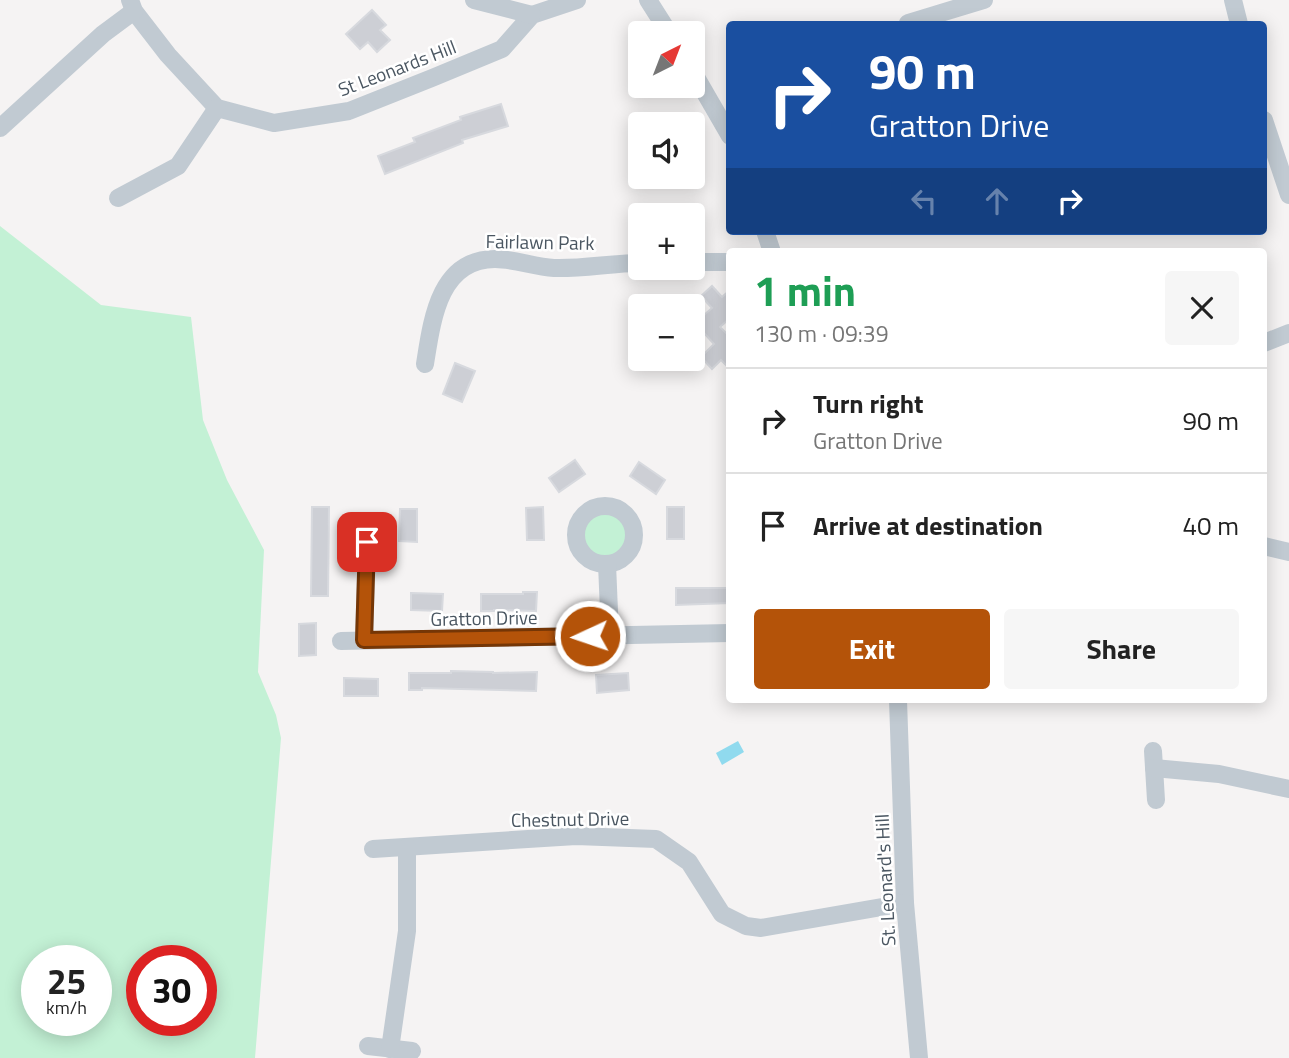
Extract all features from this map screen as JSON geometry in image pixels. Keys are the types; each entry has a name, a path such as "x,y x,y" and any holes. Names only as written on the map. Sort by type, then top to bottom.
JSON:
{"street":[{"path":"474,0 532,15 577,0"},
{"path":"648,0 661,21"},
{"path":"915,21 984,0"},
{"path":"1233,0 1238,21"},
{"path":"0,128 132,5 168,55 218,108 178,166 118,198"},
{"name":"St Leonards Hill","path":"218,108 275,123 349,111 502,49 532,15"},
{"path":"705,93 726,129"},
{"path":"1267,129 1289,195"},
{"name":"Fairlawn Park","path":"425,364 429,334 442,292 457,272 467,265 499,259 556,268 628,264"},
{"path":"705,262 726,262"},
{"path":"1267,342 1289,333"},
{"path":"364,640 367,542"},
{"path":"1267,547 1289,552"},
{"path":"607,564 610,635"},
{"name":"Gratton Drive","path":"341,641 726,633"},
{"name":"St. Leonard's Hill","path":"898,703 905,903 919,1058"},
{"path":"1157,800 1153,760 1289,789"},
{"name":"Chestnut Drive","path":"373,849 576,836 656,839 689,862 722,914 746,926 761,928 905,903"},
{"path":"390,1049 407,931 407,847"},
{"path":"368,1046 412,1051"}],"green space":[{"path":"0,226 101,305 191,317 203,420 227,480 264,550 258,672 276,715 281,738 255,1058 0,1058"},
{"path":"605,512 621,519 628,535 621,551 605,558 589,551 582,535 589,519"}],"water":[{"path":"738,741 744,752 722,765 716,753"}],"building":[{"path":"372,10 386,25 380,30 390,40 377,52 368,42 360,49 346,34"},
{"path":"501,104 508,126 462,140 463,143 385,174 378,156 415,142 413,138 461,120 460,117"},
{"path":"712,286 722,297 726,294 726,322 720,327 726,333 726,365 721,360 712,369 705,361 705,353 714,344 705,334 705,314 712,308 703,294"},
{"path":"455,363 475,371 462,402 443,394"},
{"path":"575,460 585,474 559,492 549,478"},
{"path":"639,462 665,480 656,494 630,476"},
{"path":"312,507 329,507 328,596 311,596"},
{"path":"543,507 544,540 527,540 526,508"},
{"path":"667,507 684,507 684,539 667,539"},
{"path":"400,509 417,509 417,542 399,541"},
{"path":"676,588 726,588 726,603 676,605"},
{"path":"537,592 536,611 481,611 481,594"},
{"path":"411,593 443,594 442,611 411,610"},
{"path":"316,623 316,655 299,656 299,624"},
{"path":"537,672 536,691 422,688 409,690 409,673"},
{"path":"628,673 629,690 597,693 596,675"},
{"path":"344,678 378,679 378,696 344,696"}],"route":[{"path":"367,542 364,640 590,636"}]}
